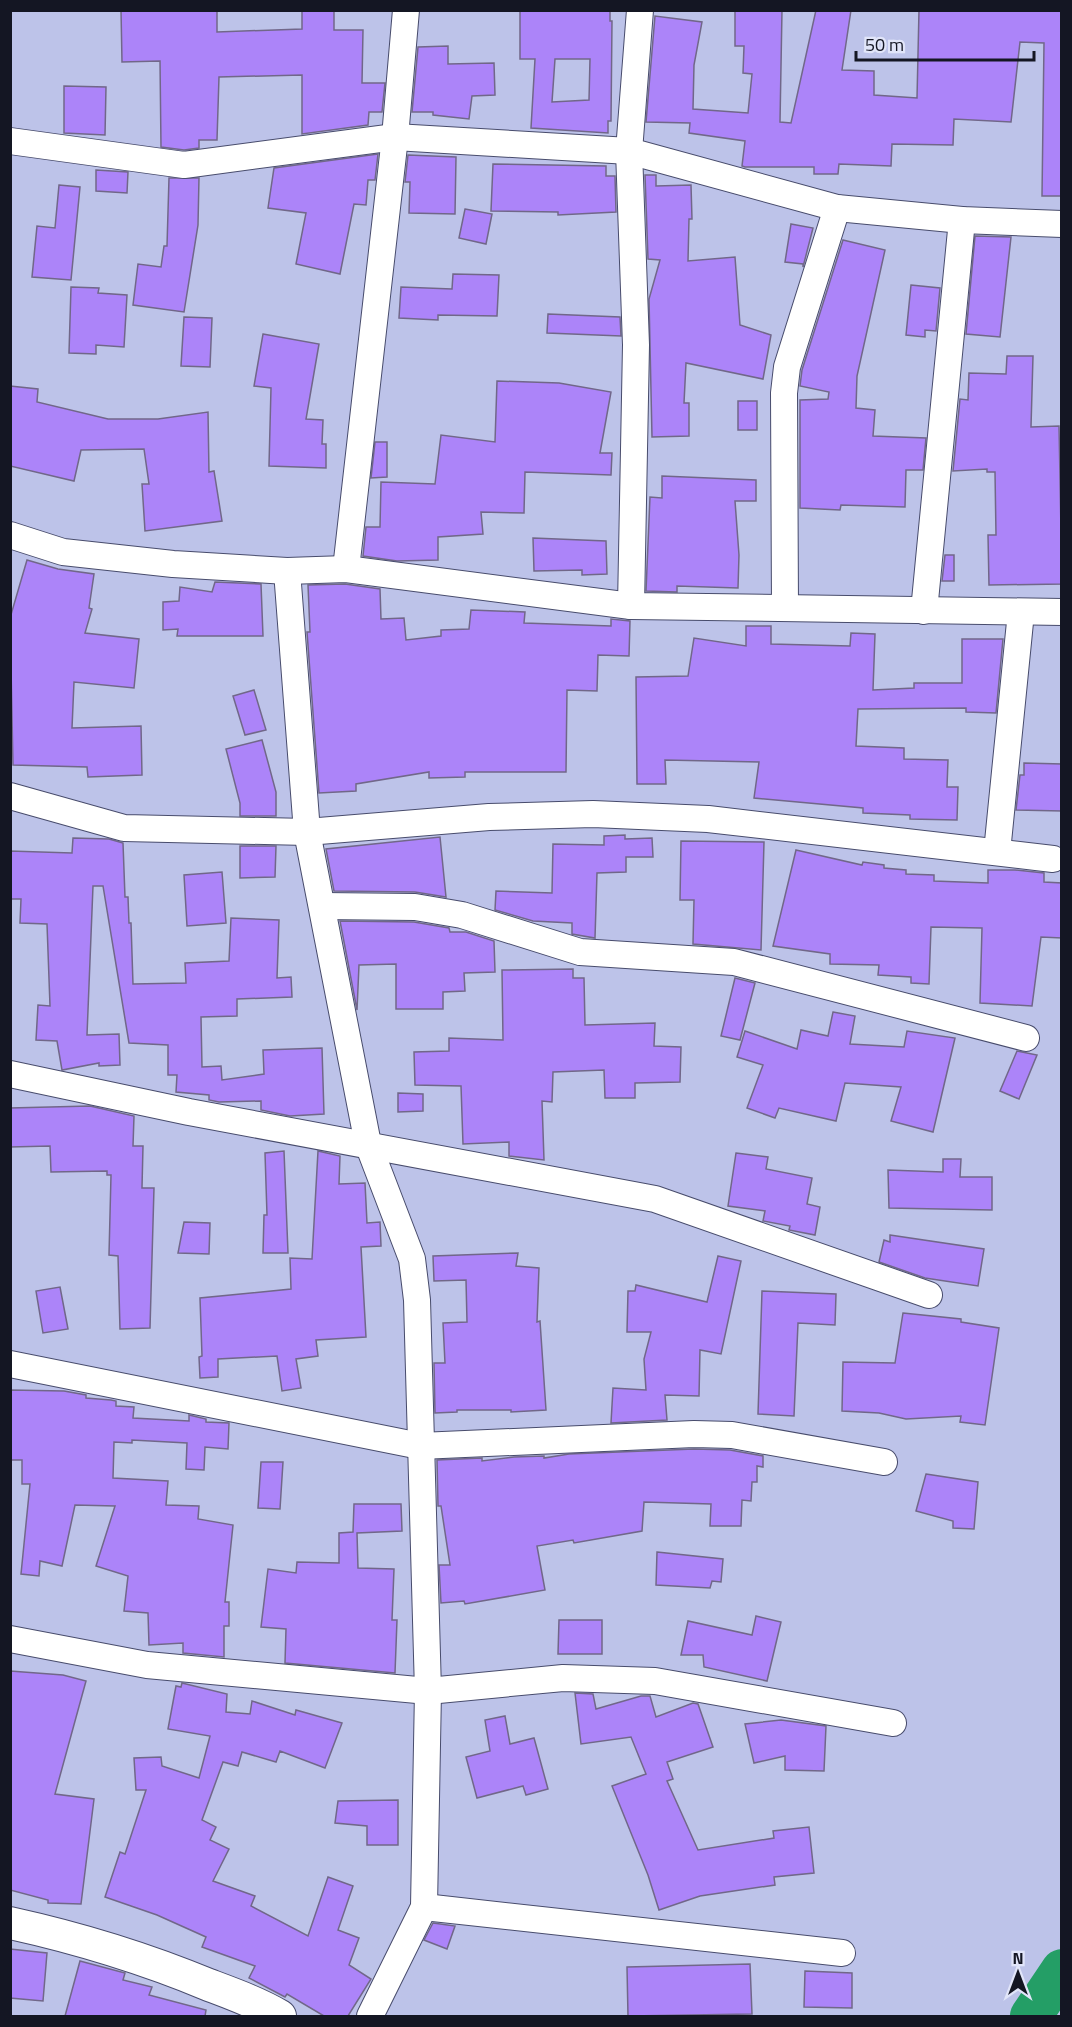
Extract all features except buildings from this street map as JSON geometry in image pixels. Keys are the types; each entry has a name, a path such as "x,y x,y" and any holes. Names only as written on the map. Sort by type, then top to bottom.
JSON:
{"street":[{"path":"345,569 395,137 406,10"},
{"path":"631,606 636,345 629,151 640,10"},
{"path":"10,141 184,165 395,137 629,151 837,208 962,220 1062,224"},
{"path":"785,608 784,393 787,367 837,208"},
{"path":"924,611 962,220"},
{"path":"10,535 63,552 173,564 287,571 345,569 631,606 1062,612"},
{"path":"287,571 307,831 368,1144 412,1259 417,1300 428,1690 424,1907 370,2016"},
{"path":"997,852 1021,612"},
{"path":"10,796 124,828 307,831 489,817 593,814 708,819 1053,859"},
{"path":"322,906 415,908 462,915 580,952 734,962 1026,1038"},
{"path":"10,1074 189,1112 655,1199 929,1295"},
{"path":"10,1364 420,1446 694,1434 732,1435 884,1462"},
{"path":"10,1639 147,1665 428,1690 563,1678 655,1681 893,1723"},
{"path":"424,1907 842,1953"},
{"path":"10,1923 66,1935 167,1968 264,2007 280,2016"}],"waterway":[{"path":"1031,2016 1062,1970"}]}
